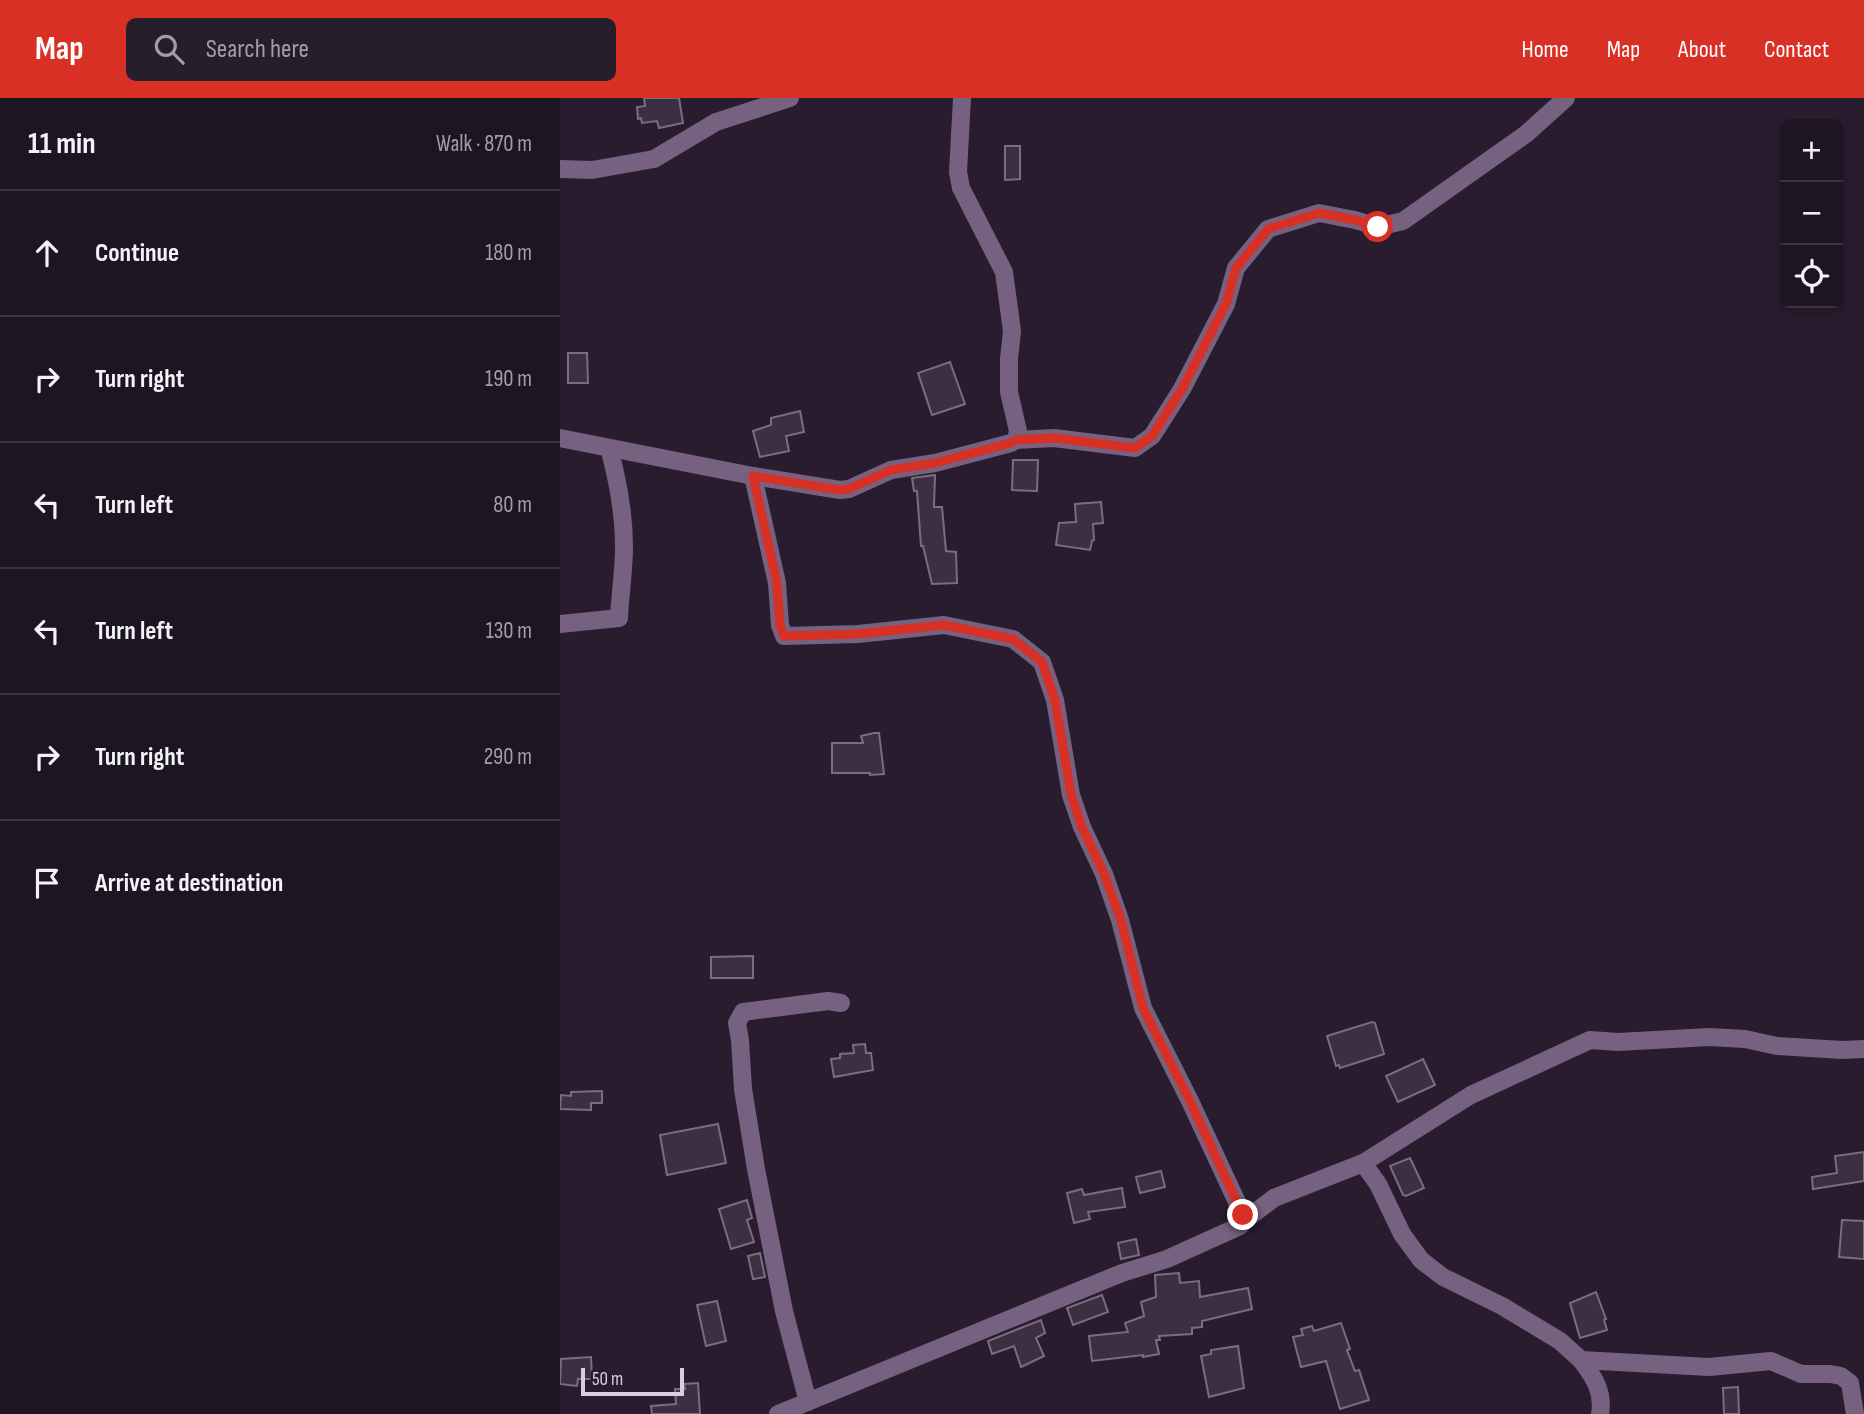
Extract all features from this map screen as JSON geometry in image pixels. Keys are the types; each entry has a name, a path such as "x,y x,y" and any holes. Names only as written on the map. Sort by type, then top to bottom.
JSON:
{"street":[{"path":"560,169 592,170 654,159 716,122 790,98"},
{"path":"962,98 958,172 961,188 1004,272 1012,331 1009,392 1018,430 1016,440"},
{"path":"560,438 753,476 840,490 849,489 891,470 935,463 1016,440 1054,438 1135,448 1152,436 1182,389 1226,304 1236,268 1268,229 1319,213 1378,227 1403,220 1526,134 1566,98"},
{"path":"560,624 619,618 624,548 617,480 609,448"},
{"path":"753,476 777,583 780,625 784,636 858,634 944,625 1013,639 1042,662 1055,700 1071,794 1121,920 1143,1008 1196,1112 1244,1220"},
{"path":"808,1402 784,1311 756,1169 743,1089 737,1023 743,1012 757,1009 828,1001 841,1003"},
{"path":"778,1414 1122,1273 1167,1259 1240,1226 1274,1198 1363,1163 1471,1095 1590,1040 1618,1042 1709,1037 1745,1039 1777,1046 1864,1049"},
{"path":"1363,1163 1378,1184 1402,1234 1421,1260 1443,1277 1502,1306 1560,1341 1581,1360 1594,1378 1602,1400 1600,1414"},
{"path":"1581,1360 1709,1367 1771,1361 1801,1374 1841,1376 1850,1383 1855,1414"}],"building":[{"path":"644,98 679,98 683,123 659,128 657,121 642,123 641,118 638,119 637,107 645,106"},
{"path":"1005,146 1020,146 1020,179 1005,180"},
{"path":"568,353 587,353 588,383 568,383"},
{"path":"950,362 965,404 932,415 918,373"},
{"path":"800,411 804,432 786,436 789,451 760,457 753,431 771,425 771,418"},
{"path":"1013,460 1038,460 1037,491 1012,490"},
{"path":"935,475 934,507 942,507 946,551 956,552 957,583 932,584 921,546 917,491 914,491 912,478"},
{"path":"1101,502 1103,523 1093,524 1094,540 1090,550 1056,545 1059,523 1076,522 1075,504"},
{"path":"879,733 884,774 832,773 832,743 863,743 861,736"},
{"path":"753,956 753,978 711,978 711,957"},
{"path":"1375,1023 1384,1054 1340,1068 1339,1065 1336,1066 1327,1036"},
{"path":"865,1044 866,1053 871,1053 873,1070 834,1077 831,1059 840,1058 840,1054 854,1053 853,1045"},
{"path":"1423,1059 1435,1085 1398,1102 1386,1076"},
{"path":"602,1091 602,1103 591,1103 591,1110 560,1109 561,1095"},
{"path":"718,1124 726,1163 667,1175 660,1135"},
{"path":"1864,1152 1864,1181 1813,1189 1812,1177 1837,1173 1835,1156"},
{"path":"1410,1158 1424,1188 1406,1196 1403,1195 1390,1166"},
{"path":"1161,1171 1165,1187 1140,1193 1136,1177"},
{"path":"1122,1188 1125,1207 1088,1212 1090,1219 1074,1223 1067,1193 1082,1189 1084,1195"},
{"path":"747,1200 752,1218 747,1220 754,1242 731,1249 719,1209"},
{"path":"1842,1220 1864,1221 1864,1259 1839,1257"},
{"path":"1136,1239 1139,1255 1121,1259 1118,1243"},
{"path":"760,1253 765,1277 753,1279 748,1256"},
{"path":"1179,1273 1180,1283 1199,1281 1200,1297 1248,1288 1252,1309 1202,1321 1202,1327 1192,1328 1192,1334 1159,1336 1160,1340 1156,1340 1159,1354 1092,1361 1089,1336 1128,1332 1125,1323 1144,1316 1141,1302 1156,1297 1155,1275"},
{"path":"1596,1292 1607,1330 1580,1338 1570,1303"},
{"path":"1102,1295 1108,1312 1073,1325 1067,1308"},
{"path":"717,1301 726,1341 706,1346 697,1305"},
{"path":"1041,1320 1045,1333 1036,1338 1044,1356 1021,1367 1014,1346 992,1354 988,1341"},
{"path":"1341,1323 1350,1349 1347,1350 1355,1371 1359,1370 1369,1400 1340,1409 1326,1361 1301,1367 1293,1337 1303,1335 1301,1329 1312,1326 1314,1331"},
{"path":"1238,1346 1244,1388 1209,1397 1201,1356 1211,1354 1211,1350"},
{"path":"591,1357 592,1379 578,1379 577,1386 560,1384 561,1359"},
{"path":"698,1383 700,1414 652,1414 651,1406 676,1404 675,1389 685,1389 684,1384"},
{"path":"1738,1387 1739,1414 1724,1414 1723,1388"}],"route":[{"path":"1243,1215 1143,1008 1121,920 1071,794 1055,700 1042,662 1013,639 944,625 858,634 784,636 780,625 777,583 753,476 840,490 849,489 891,470 935,463 1016,440 1054,438 1135,448 1152,436 1182,389 1226,304 1236,268 1268,229 1319,213 1378,227"}]}
